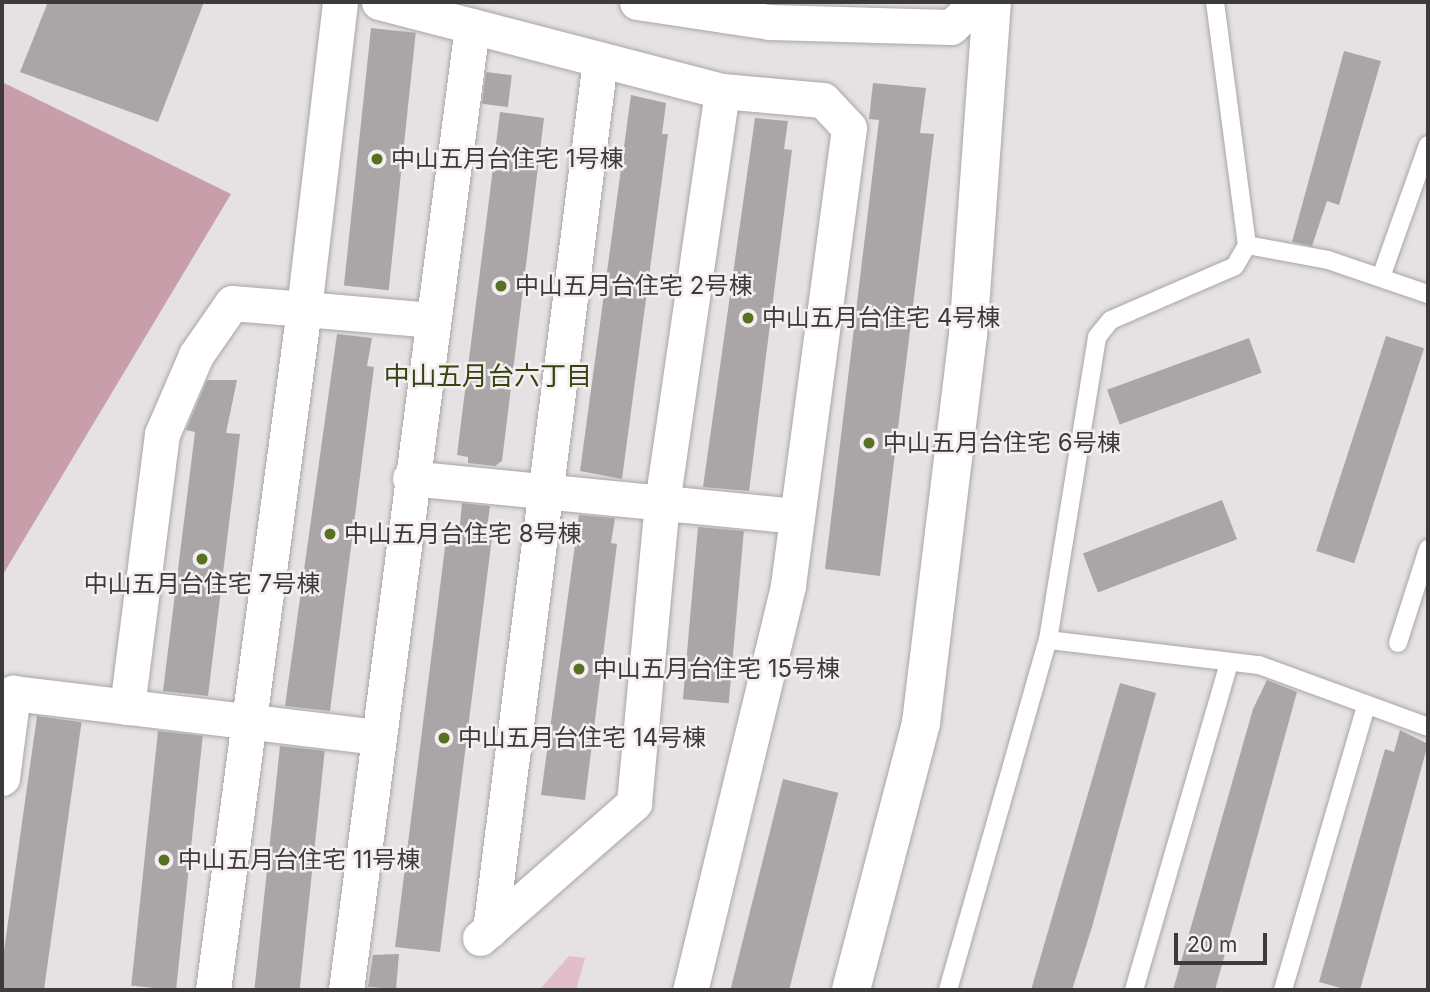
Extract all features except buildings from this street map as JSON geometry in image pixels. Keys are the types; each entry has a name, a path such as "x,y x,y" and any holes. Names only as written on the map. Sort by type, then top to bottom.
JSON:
{"street":[{"path":"213,990 304,309 340,2"},
{"path":"379,2 722,91 823,100 849,128 796,516 769,683 690,990"},
{"path":"637,2 769,22 951,27 978,2"},
{"path":"851,990 921,723 968,336 992,2"},
{"path":"346,990 375,737 472,26"},
{"path":"600,60 485,934 634,803 662,503 722,91"},
{"path":"127,707 162,434 196,355 232,303 432,320"},
{"path":"410,478 796,516"},
{"path":"2,778 8,694 375,737"}],"lane":[{"path":"948,990 1048,640 1097,337 1121,315 1235,266 1247,245 1216,2"},
{"path":"1381,277 1428,145"},
{"path":"1247,245 1328,260 1428,294"},
{"path":"1398,643 1428,549"},
{"path":"1048,640 1259,665 1366,707 1428,727"},
{"path":"1134,990 1229,662"},
{"path":"1283,990 1366,707"}],"shaded area":[{"path":"2,82 231,194 2,576"},
{"path":"569,956 585,958 576,990 539,990"}],"place":[{"name":"中山五月台住宅 1号棟","path":"377,159"},
{"name":"中山五月台住宅 2号棟","path":"501,286"},
{"name":"中山五月台住宅 4号棟","path":"748,318"},
{"name":"中山五月台住宅 6号棟","path":"869,443"},
{"name":"中山五月台住宅 8号棟","path":"330,534"},
{"name":"中山五月台住宅 7号棟","path":"202,559"},
{"name":"中山五月台住宅 15号棟","path":"579,669"},
{"name":"中山五月台住宅 14号棟","path":"444,738"},
{"name":"中山五月台住宅 11号棟","path":"164,860"}],"district":[{"name":"中山五月台六丁目","path":"488,376"}]}
